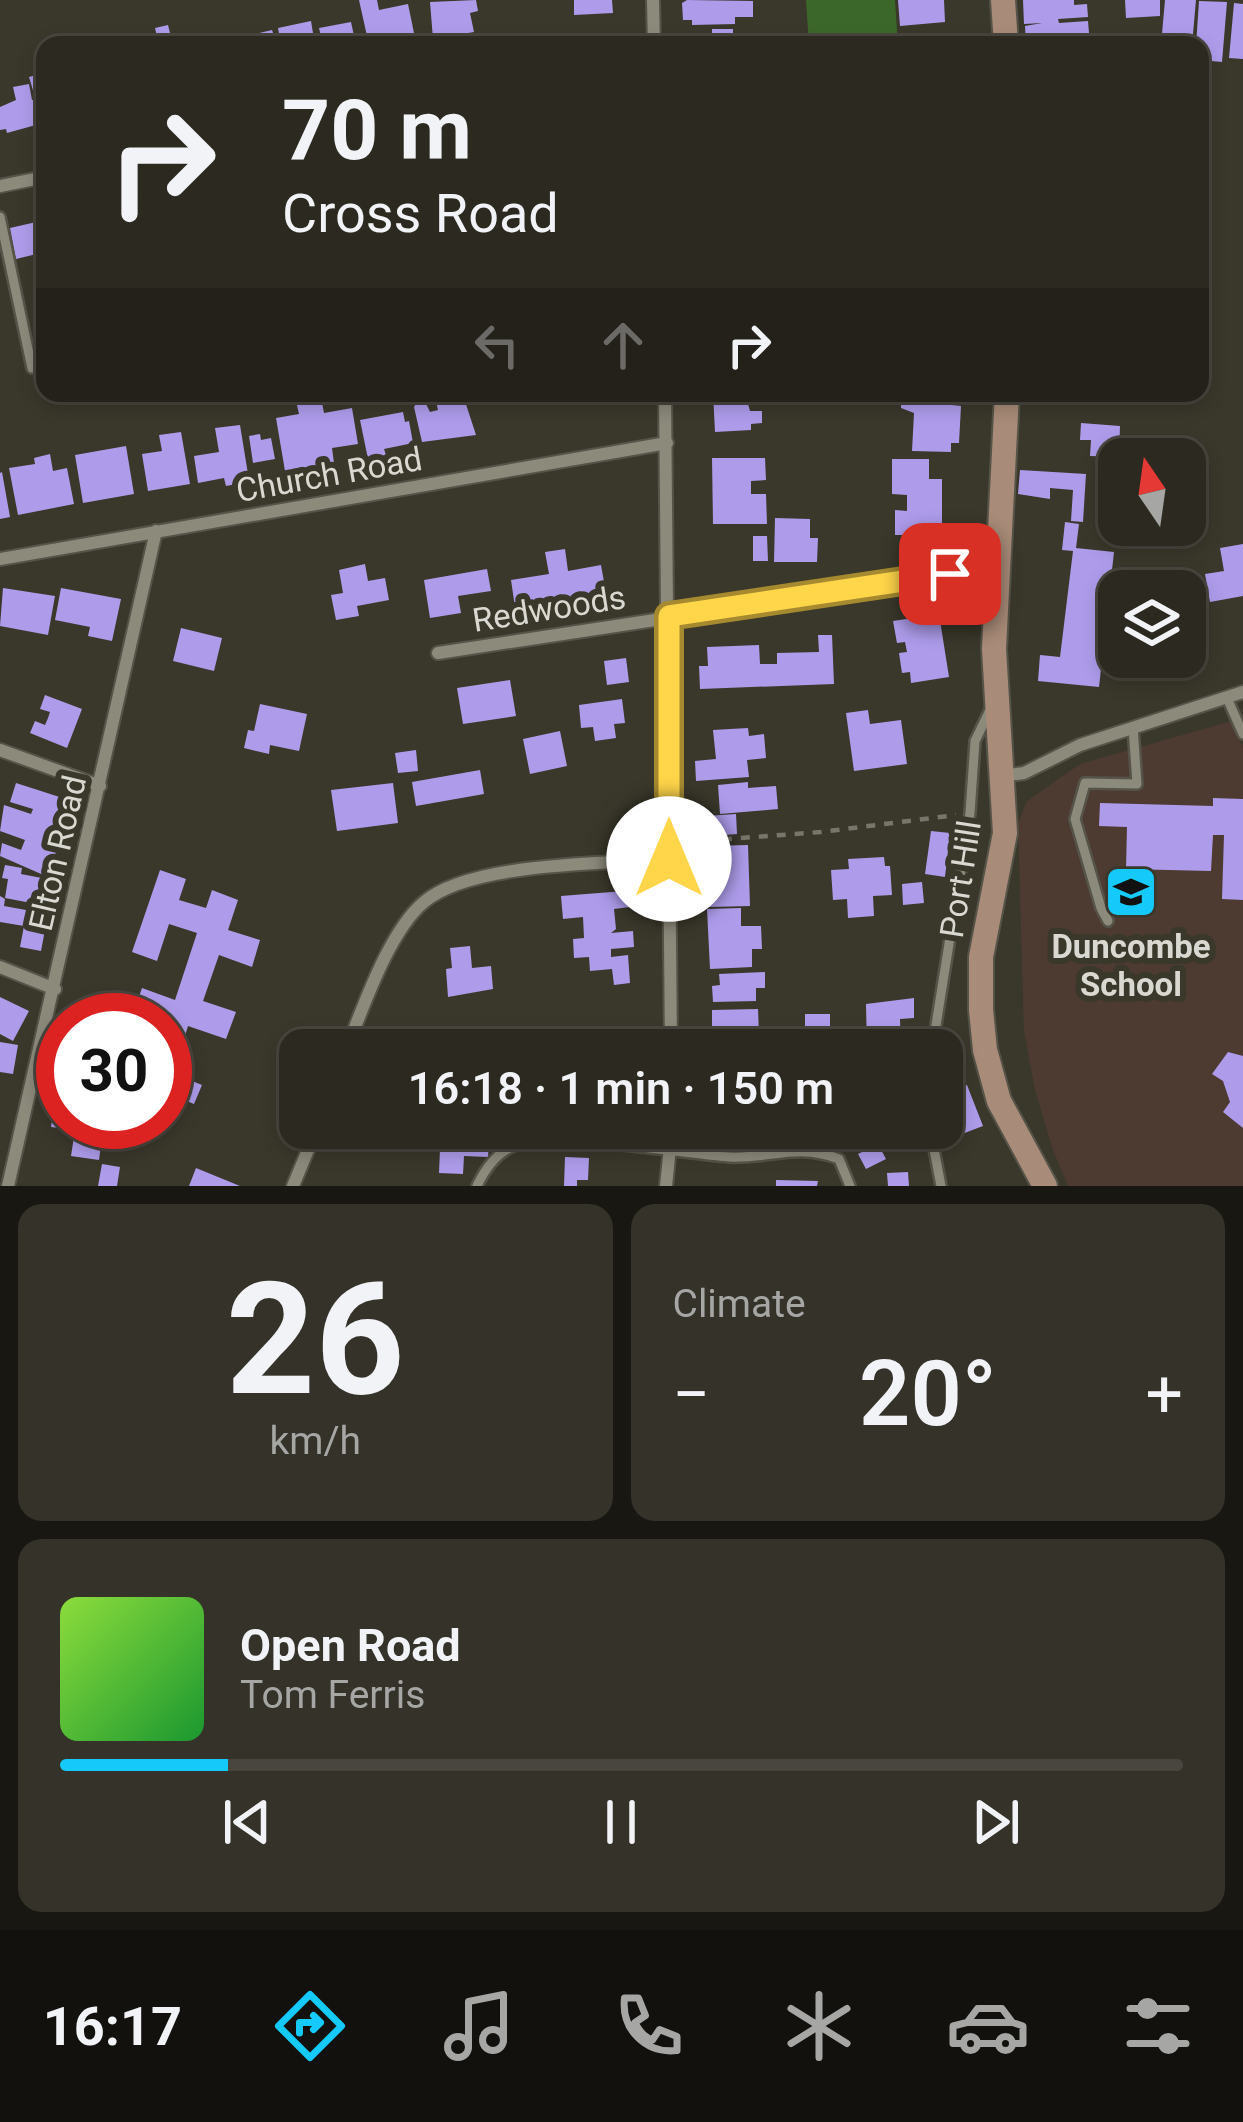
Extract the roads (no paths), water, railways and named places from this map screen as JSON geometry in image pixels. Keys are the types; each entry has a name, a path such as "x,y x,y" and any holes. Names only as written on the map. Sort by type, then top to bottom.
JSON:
{"main road":[{"path":"1003,0 1005,36"},
{"name":"Port Hill","path":"1006,402 996,568 1005,833 981,957 985,1050 999,1101 1045,1186"}],"street":[{"path":"653,0 654,36"},
{"path":"0,186 36,179"},
{"path":"665,402 671,1029"},
{"name":"Church Road","path":"0,560 667,443"},
{"name":"Elton Road","path":"8,1186 156,531"},
{"name":"Redwoods","path":"438,652 996,568"},
{"path":"1003,776 1024,772 1080,745 1243,692"},
{"path":"0,750 100,786"},
{"path":"356,1029 403,929 421,904 448,885 518,871 669,859"},
{"path":"0,968 55,989"},
{"path":"293,1186 308,1149"},
{"path":"667,1186 671,1150"}],"lane":[{"path":"0,217 32,368 36,367"},
{"path":"935,1029 970,813 975,742 997,697"},
{"path":"1227,698 1243,734"},
{"path":"1108,921 1075,819 1085,783 1137,784 1133,727"},
{"path":"477,1186 484,1170 516,1145 547,1142 739,1157 809,1150 839,1159 850,1186"},
{"path":"934,1149 940,1186"}],"place":[{"name":"Duncombe School","path":"1131,892"}]}
